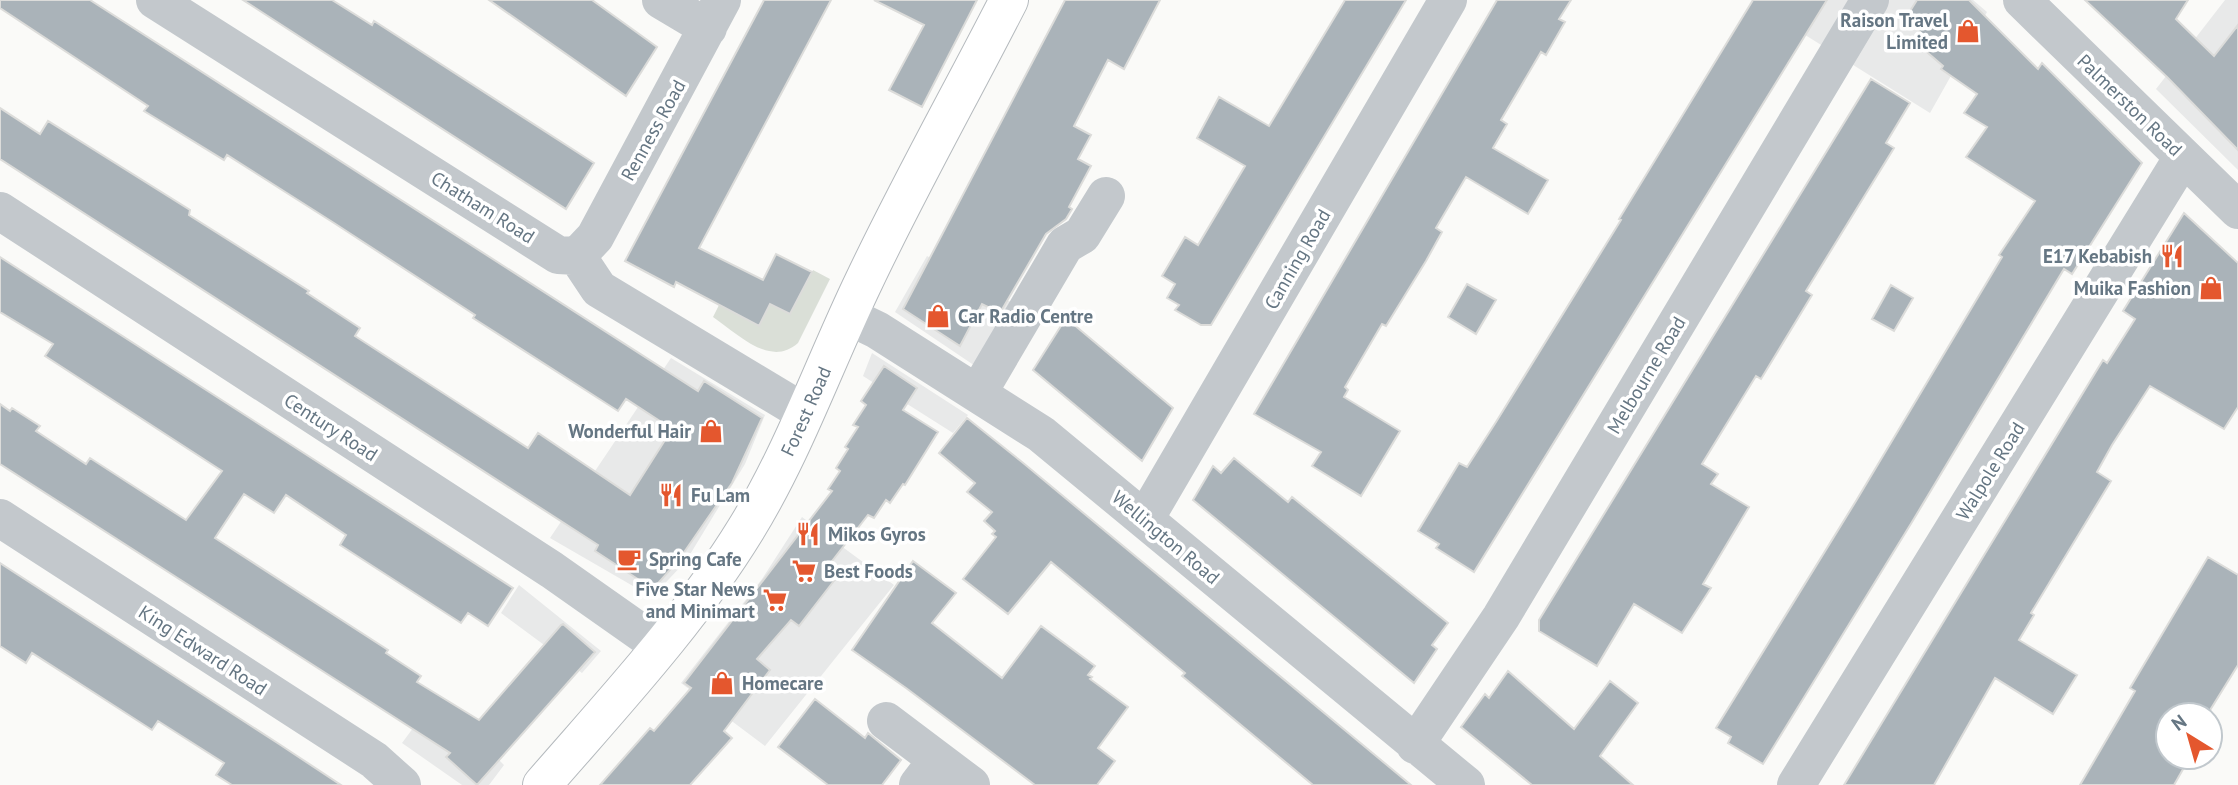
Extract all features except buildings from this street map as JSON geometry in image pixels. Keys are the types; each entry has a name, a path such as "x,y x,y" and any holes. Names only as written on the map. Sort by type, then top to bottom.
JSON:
{"main road":[{"name":"Forest Road","path":"547,783 720,569 771,487 848,316 1009,0"}],"street":[{"name":"Chatham Road","path":"155,0 558,255 577,256"},
{"path":"661,0 715,14"},
{"name":"Canning Road","path":"1145,519 1448,0"},
{"name":"Melbourne Road","path":"1415,745 1501,617 1870,0"},
{"name":"Palmerston Road","path":"2030,3 2238,210"},
{"name":"Renness Road","path":"577,256 595,237 715,14"},
{"name":"Walpole Road","path":"1796,785 2183,157"},
{"path":"978,393 1065,244 1082,235 1106,196"},
{"name":"Century Road","path":"0,211 552,570 660,646"},
{"path":"577,256 599,289 804,413"},
{"name":"Wellington Road","path":"848,316 865,323 1041,434 1466,785"},
{"name":"King Edward Road","path":"0,518 374,760 402,785"},
{"path":"886,722 928,772 971,785"}],"shaded area":[{"path":"1779,0 1973,0 1987,12 1930,113 1770,13"},
{"path":"2225,0 2238,0 2238,170 2156,89"},
{"path":"927,256 1029,312 993,378 895,312"},
{"path":"813,270 830,279 798,343 787,350 776,352 754,346 713,317 719,305 759,325 770,304 790,314"},
{"path":"872,353 968,415 953,433 863,376"},
{"path":"671,358 765,415 745,464 686,561 652,597 550,538"},
{"path":"802,517 894,585 765,746 681,683 762,579"},
{"path":"519,585 601,651 582,673 501,613"},
{"path":"436,697 504,765 489,785 462,785 402,743"}],"place":[{"name":"Raison Travel Limited","path":"1968,31"},
{"name":"E17 Kebabish","path":"2172,256"},
{"name":"Muika Fashion","path":"2211,288"},
{"name":"Car Radio Centre","path":"938,316"},
{"name":"Wonderful Hair","path":"711,431"},
{"name":"Fu Lam","path":"671,495"},
{"name":"Mikos Gyros","path":"808,534"},
{"name":"Spring Cafe","path":"629,559"},
{"name":"Best Foods","path":"804,571"},
{"name":"Five Star News and Minimart","path":"775,600"},
{"name":"Homecare","path":"722,683"}]}
